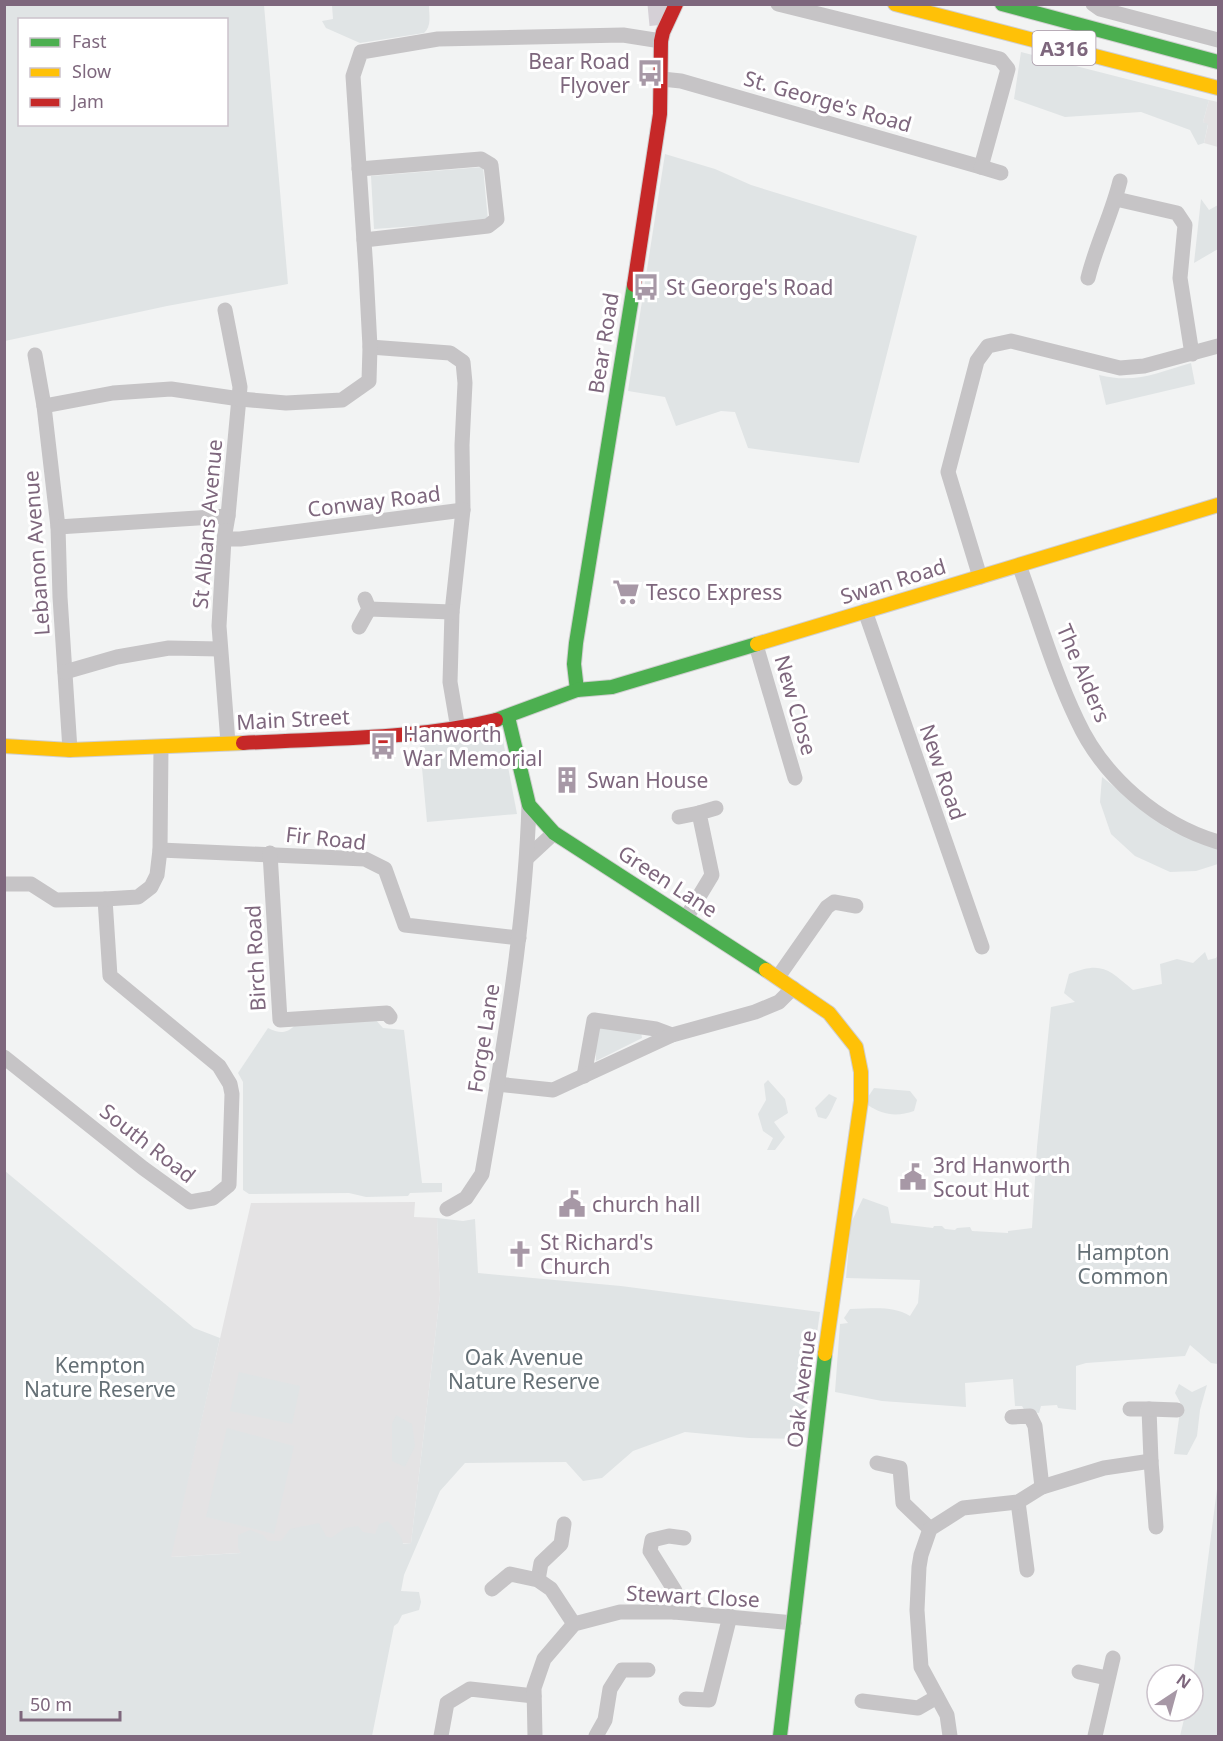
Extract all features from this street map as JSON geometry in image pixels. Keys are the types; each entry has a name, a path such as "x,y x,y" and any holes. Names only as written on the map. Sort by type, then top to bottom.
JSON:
{"main road":[{"name":"Bear Road","path":"577,690 574,664 576,643 660,114 662,36 676,4"},
{"name":"A316","path":"1002,4 1218,62"},
{"name":"A316","path":"902,6 1218,88"},
{"name":"Swan Road","path":"577,690 612,687 1218,505"},
{"name":"Main Street","path":"4,746 70,750 412,734 458,729 508,717 577,690"},
{"name":"Green Lane","path":"508,717 529,805 554,833 778,977 829,1013 856,1047"},
{"name":"Oak Avenue","path":"780,1737 825,1357 861,1101 861,1072 856,1047"}],"street":[{"path":"778,4 1000,59 1008,69 981,167"},
{"path":"1094,4 1100,9 1218,40"},
{"path":"44,406 113,393 171,388 286,404 342,400 369,381 370,347 353,76 361,52 438,39 662,36"},
{"name":"St. George's Road","path":"662,79 681,81 1001,173"},
{"path":"359,169 481,159 491,165 497,219 488,226 364,240"},
{"path":"1088,278 1099,241 1116,199 1120,181"},
{"path":"1116,199 1177,213 1185,225 1180,278 1192,354"},
{"name":"St Albans Avenue","path":"225,310 240,387 224,539 219,626 228,743"},
{"path":"980,577 948,472 977,361 988,346 1011,341 1120,368 1144,366 1218,346"},
{"path":"370,347 450,353 463,362 465,384 462,445 463,510"},
{"name":"Lebanon Avenue","path":"35,355 44,406 58,527 70,750"},
{"name":"Conway Road","path":"224,539 240,539 463,510 452,612 450,682 458,729"},
{"path":"58,527 228,516"},
{"name":"The Alders","path":"1019,565 1077,721 1104,764 1131,792 1168,820 1197,835 1218,842"},
{"path":"358,627 367,604 452,612"},
{"name":"New Road","path":"865,611 982,947"},
{"name":"New Close","path":"756,645 795,778"},
{"path":"65,672 117,657 169,648 220,649"},
{"path":"4,884 32,884 56,900 138,897 151,887 158,875 160,850 161,747"},
{"name":"Forge Lane","path":"447,1209 466,1198 482,1174 519,938 527,858 529,805"},
{"path":"679,817 716,808"},
{"path":"686,918 711,875 699,813"},
{"path":"527,858 554,833"},
{"name":"Fir Road","path":"160,850 365,859 385,869 405,925 519,938"},
{"name":"Birch Road","path":"270,854 280,1020 387,1013 390,1017"},
{"name":"South Road","path":"4,1057 143,1168 190,1202 213,1198 229,1185 230,1084 219,1066 110,976 105,899"},
{"path":"778,977 826,907 834,902 856,906"},
{"path":"497,1084 552,1090 672,1035 755,1012 779,1002 793,988"},
{"path":"584,1076 594,1020 656,1029 672,1035"},
{"path":"1130,1408 1177,1410"},
{"path":"1149,1408 1156,1527"},
{"path":"1012,1417 1030,1416 1035,1426 1042,1487"},
{"path":"950,1737 947,1715 921,1667 917,1610 921,1555 930,1529 963,1508 1018,1502 1042,1487 1104,1468 1151,1461"},
{"path":"877,1463 900,1468 903,1503 930,1529"},
{"path":"1018,1502 1026,1570"},
{"path":"538,1580 541,1563 561,1544 564,1524"},
{"path":"674,1612 675,1591 650,1551 652,1540 669,1536 684,1538"},
{"path":"492,1589 505,1568 538,1580 552,1589 574,1624 544,1659 534,1688 535,1737"},
{"name":"Stewart Close","path":"574,1624 620,1612 674,1612 794,1623"},
{"path":"686,1699 709,1700 730,1616"},
{"path":"1095,1737 1113,1658"},
{"path":"596,1737 605,1720 610,1689 622,1670 648,1670"},
{"path":"1079,1672 1107,1678"},
{"path":"441,1737 447,1703 470,1689 534,1696"},
{"path":"862,1701 895,1707 918,1708 937,1697"}],"shaded area":[{"path":"1209,100 1218,102 1218,147 1204,143 1208,125 1203,122"},
{"path":"415,1202 414,1217 437,1218 440,1295 411,1543 170,1557 251,1203"}],"green space":[{"path":"5,4 264,5 288,284 167,306 5,341"},
{"path":"332,5 429,6 429,24 424,33 360,43 326,28 322,21 333,19"},
{"path":"1021,52 1209,100 1203,122 1208,124 1204,143 1198,145 1190,130 1141,112 1065,117 1014,99"},
{"path":"665,154 715,169 751,185 917,236 859,463 748,448 735,412 721,411 676,426 665,397 628,391"},
{"path":"483,167 488,221 374,229 371,176"},
{"path":"1201,199 1209,210 1218,205 1218,249 1194,263"},
{"path":"1191,363 1195,384 1106,405 1099,375 1135,378"},
{"path":"501,730 517,814 427,822 420,746"},
{"path":"1102,777 1168,829 1218,847 1218,864 1196,871 1170,872 1135,856 1111,834 1100,802"},
{"name":"Hampton Common","path":"1205,952 1208,960 1218,955 1218,1364 1211,1363 1190,1345 1185,1356 1086,1363 1076,1366 1076,1410 1058,1408 1057,1405 1041,1406 1039,1413 1025,1411 1022,1406 1015,1406 1013,1379 965,1383 966,1407 882,1401 835,1392 840,1324 848,1323 844,1318 850,1309 889,1309 910,1316 918,1303 920,1280 846,1278 851,1223 863,1198 888,1207 891,1223 933,1228 942,1226 945,1229 955,1230 970,1227 972,1231 1008,1233 1008,1231 1032,1228 1037,1147 1051,1007 1075,1002 1064,993 1069,974 1089,968 1104,969 1133,990 1162,984 1160,964 1177,959 1193,963"},
{"path":"374,1018 383,1028 404,1030 422,1183 442,1183 442,1192 366,1197 349,1193 249,1194 243,1190 243,1082 238,1073 268,1028 283,1032 290,1030 296,1024"},
{"path":"602,1026 641,1032 642,1038 596,1061 595,1035"},
{"path":"768,1080 785,1099 788,1113 774,1122 785,1137 775,1150 767,1150 773,1138 763,1131 758,1114 766,1100 764,1084"},
{"path":"874,1088 910,1091 917,1100 914,1111 896,1114 884,1113 873,1108 868,1105 868,1097"},
{"path":"829,1094 837,1098 832,1109 826,1119 818,1117 815,1108"},
{"path":"5,1171 194,1328 220,1338 171,1557 241,1553 238,1548 238,1535 250,1530 263,1535 268,1541 281,1541 290,1529 319,1523 326,1536 331,1538 345,1528 358,1526 363,1532 375,1534 379,1524 388,1521 401,1537 403,1544 411,1543 440,1295 437,1218 463,1221 475,1219 478,1273 621,1286 820,1312 802,1439 749,1438 685,1432 633,1451 602,1478 583,1481 566,1462 465,1463 440,1491 404,1575 401,1591 419,1592 421,1602 419,1610 402,1615 394,1626 372,1736 5,1736"},
{"path":"239,1372 300,1386 292,1424 230,1411"},
{"path":"1179,1384 1192,1392 1207,1385 1200,1410 1197,1436 1187,1455 1174,1454 1181,1404 1175,1393"},
{"path":"396,1415 412,1424 415,1446 405,1467 392,1461 392,1424"},
{"path":"227,1428 294,1446 274,1534 206,1517"},
{"path":"1218,1481 1218,1736 1180,1736 1183,1723 1205,1723 1205,1663 1195,1663"}],"tunnel":[{"path":"658,4 663,32"}],"traffic: fast":[{"path":"1002,4 1218,62"},
{"path":"577,690 574,664 576,643 634,285"},
{"path":"496,720 577,690 612,687 757,644"},
{"path":"508,717 529,805 554,833 766,970"},
{"path":"780,1736 825,1354"}],"traffic: slow":[{"path":"895,4 1218,88"},
{"path":"757,644 1218,505"},
{"path":"4,746 70,750 243,743"},
{"path":"766,970 829,1013 856,1047 861,1072 861,1101 825,1354"}],"traffic: jam":[{"path":"634,285 660,114 661,41 676,4"},
{"path":"243,743 402,735 465,727 496,720"}],"place":[{"name":"Bear Road Flyover","path":"650,73"},
{"name":"St George's Road","path":"646,287"},
{"name":"Tesco Express","path":"626,592"},
{"name":"Hanworth War Memorial","path":"383,746"},
{"name":"Swan House","path":"567,780"},
{"name":"3rd Hanworth Scout Hut","path":"913,1177"},
{"name":"church hall","path":"572,1204"},
{"name":"St Richard's Church","path":"520,1254"}],"park label":[{"name":"Oak Avenue Nature Reserve","path":"524,1369"},
{"name":"Kempton Nature Reserve","path":"100,1377"}]}
